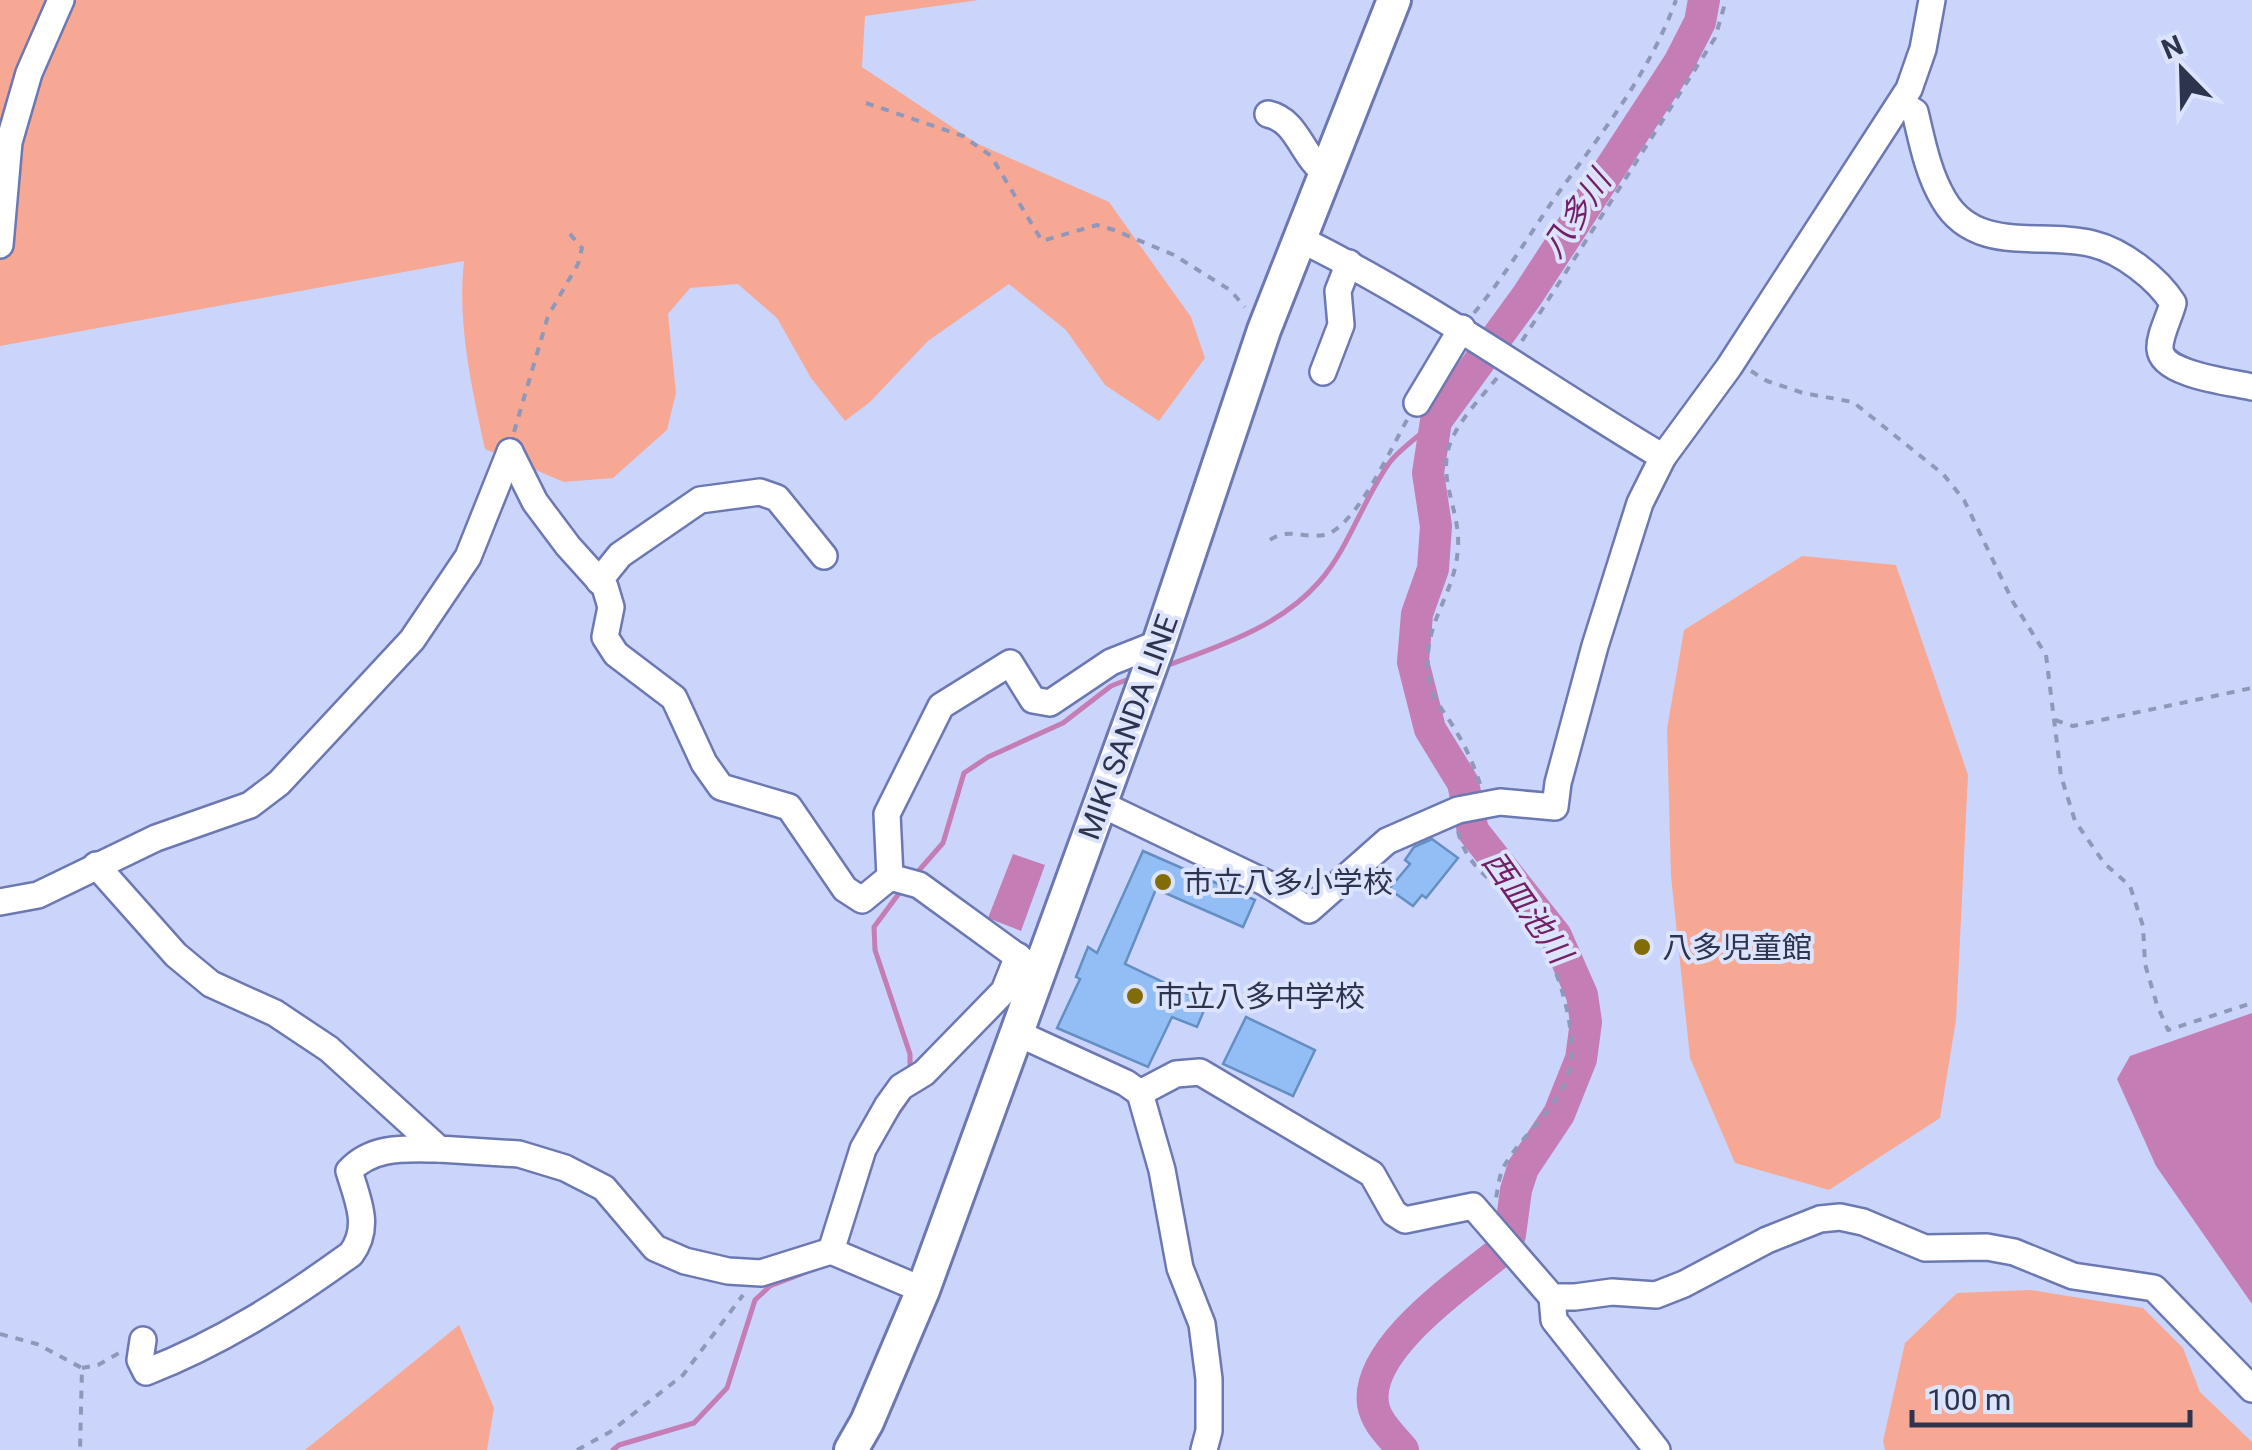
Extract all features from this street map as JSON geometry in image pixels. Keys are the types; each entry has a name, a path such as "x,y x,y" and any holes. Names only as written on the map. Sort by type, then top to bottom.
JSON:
{"main road":[{"name":"MIKI SANDA LINE","path":"852,1450 923,1290 1016,1034 1029,964 1101,804 1264,330 1394,0"}],"street":[{"path":"0,245 9,142 30,73 61,0"},
{"path":"1101,804 1264,882 1309,910 1386,841 1464,808 1555,807 1568,746 1626,541 1664,457 1734,360 1910,89 1923,49 1932,0"},
{"path":"1901,103 1914,112 1944,202 1962,222 1986,234 2016,240 2056,239 2093,244 2120,254 2173,303 2160,348 2165,362 2178,370 2252,387"},
{"path":"1268,114 1281,117 1291,126 1313,165 1326,174"},
{"path":"1300,239 1467,332 1583,410 1664,457"},
{"path":"1323,372 1341,325 1338,291 1348,263"},
{"path":"1417,403 1467,332"},
{"path":"510,452 534,502 605,587 611,607 605,638 616,654 674,698 704,763 721,787 789,807 844,890 862,900 890,877"},
{"path":"0,902 38,894 156,838 250,805 279,783 412,640 468,557 510,452"},
{"path":"599,581 620,555 700,500 760,492 777,498 824,556"},
{"path":"890,877 887,814 941,706 1010,663 1034,700 1050,703 1111,662 1154,659"},
{"path":"96,865 188,965 211,984 275,1013 330,1049 439,1148"},
{"path":"831,1251 863,1148 888,1104 901,1087 924,1074 1029,964 919,885 890,877"},
{"path":"1016,1034 1126,1083 1140,1093 1162,1170 1180,1268 1202,1324 1210,1379 1204,1450"},
{"path":"1140,1093 1176,1074 1200,1072 1372,1174 1394,1214 1404,1220 1472,1206 1552,1296 1554,1320 1656,1450"},
{"path":"143,1340 140,1360 146,1372 191,1355 252,1322 351,1254 360,1242 364,1219 349,1171 374,1152 391,1149 518,1154 565,1168 604,1188 655,1248 700,1264 761,1273 831,1251 923,1290"},
{"path":"1552,1296 1656,1294 1684,1284 1767,1240 1820,1219 1840,1217 1925,1248 2014,1252 2073,1276 2154,1288 2252,1389"}],"path":[{"path":"1467,332 1557,196 1626,103 1665,30 1676,0"},
{"path":"866,103 963,136 991,156 1042,242 1097,226 1114,230 1174,255 1230,290 1264,330"},
{"path":"510,452 548,316 578,264 582,248 565,228"},
{"path":"1734,360 1767,382 1853,402 1942,474 1964,500 2014,602 2046,655 2061,776 2074,821 2104,864 2130,886 2143,926 2145,964 2156,1005 2168,1030 2252,1003"},
{"path":"1270,540 1288,532 1324,535 1334,531 1355,510 1417,403"},
{"path":"2055,720 2073,726 2252,688"},
{"path":"1464,808 1461,844 1487,880 1516,903 1544,945 1573,1033 1566,1082 1501,1171 1490,1225"},
{"path":"577,1450 610,1432 683,1374 761,1273"},
{"path":"0,1334 36,1344 82,1368 98,1364 143,1340"},
{"path":"80,1450 82,1368"}],"shaded area":[{"path":"0,0 979,0 865,16 862,67 976,143 1109,202 1191,317 1205,358 1159,421 1105,385 1066,330 1009,284 928,341 870,402 845,421 811,378 777,318 738,284 690,288 668,314 676,393 667,430 613,478 564,482 485,449 464,332 464,261 0,346"},
{"path":"1802,556 1896,565 1968,775 1956,1020 1940,1118 1829,1190 1735,1163 1690,1058 1671,876 1667,729 1684,630"},
{"path":"1013,854 1045,865 1021,931 988,918"},
{"path":"2252,1013 2252,1304 2156,1166 2117,1079 2130,1056"},
{"path":"2031,1290 2143,1308 2183,1348 2200,1392 2252,1442 2252,1450 1885,1450 1883,1441 1905,1343 1957,1293"},
{"path":"459,1325 494,1408 487,1450 305,1450"}],"building":[{"path":"1432,839 1458,858 1426,898 1422,895 1413,906 1389,889 1410,864 1405,860 1414,847"},
{"path":"1143,851 1255,900 1243,927 1156,889 1125,964 1207,1003 1197,1027 1172,1017 1148,1067 1057,1028 1080,979 1076,977 1088,947 1097,953"},
{"path":"1246,1017 1315,1050 1293,1096 1223,1064"}],"waterway":[{"name":"西皿池川","path":"1403,1450 1377,1417 1373,1404 1375,1383 1384,1361 1419,1318 1501,1251 1510,1235 1523,1168 1559,1114 1581,1059 1586,1022 1582,995 1556,936 1473,831 1463,783 1430,729 1413,662 1417,614 1433,569 1436,526 1428,473 1436,421 1527,296 1679,63 1700,22 1704,0"},
{"path":"1163,667 1247,634 1303,598 1330,569 1390,462 1436,421"},
{"path":"914,876 943,843 964,773 988,757 1063,723 1111,686 1134,677"},
{"path":"903,888 874,927 875,950 910,1054 910,1071"},
{"path":"890,1125 909,1097"},
{"path":"613,1450 694,1423 727,1388 755,1300 770,1286 817,1268"}],"place":[{"name":"市立八多小学校","path":"1163,882"},
{"name":"八多児童館","path":"1642,947"},
{"name":"市立八多中学校","path":"1135,996"}],"water label":[{"name":"八多川","path":"1576,214"}]}
